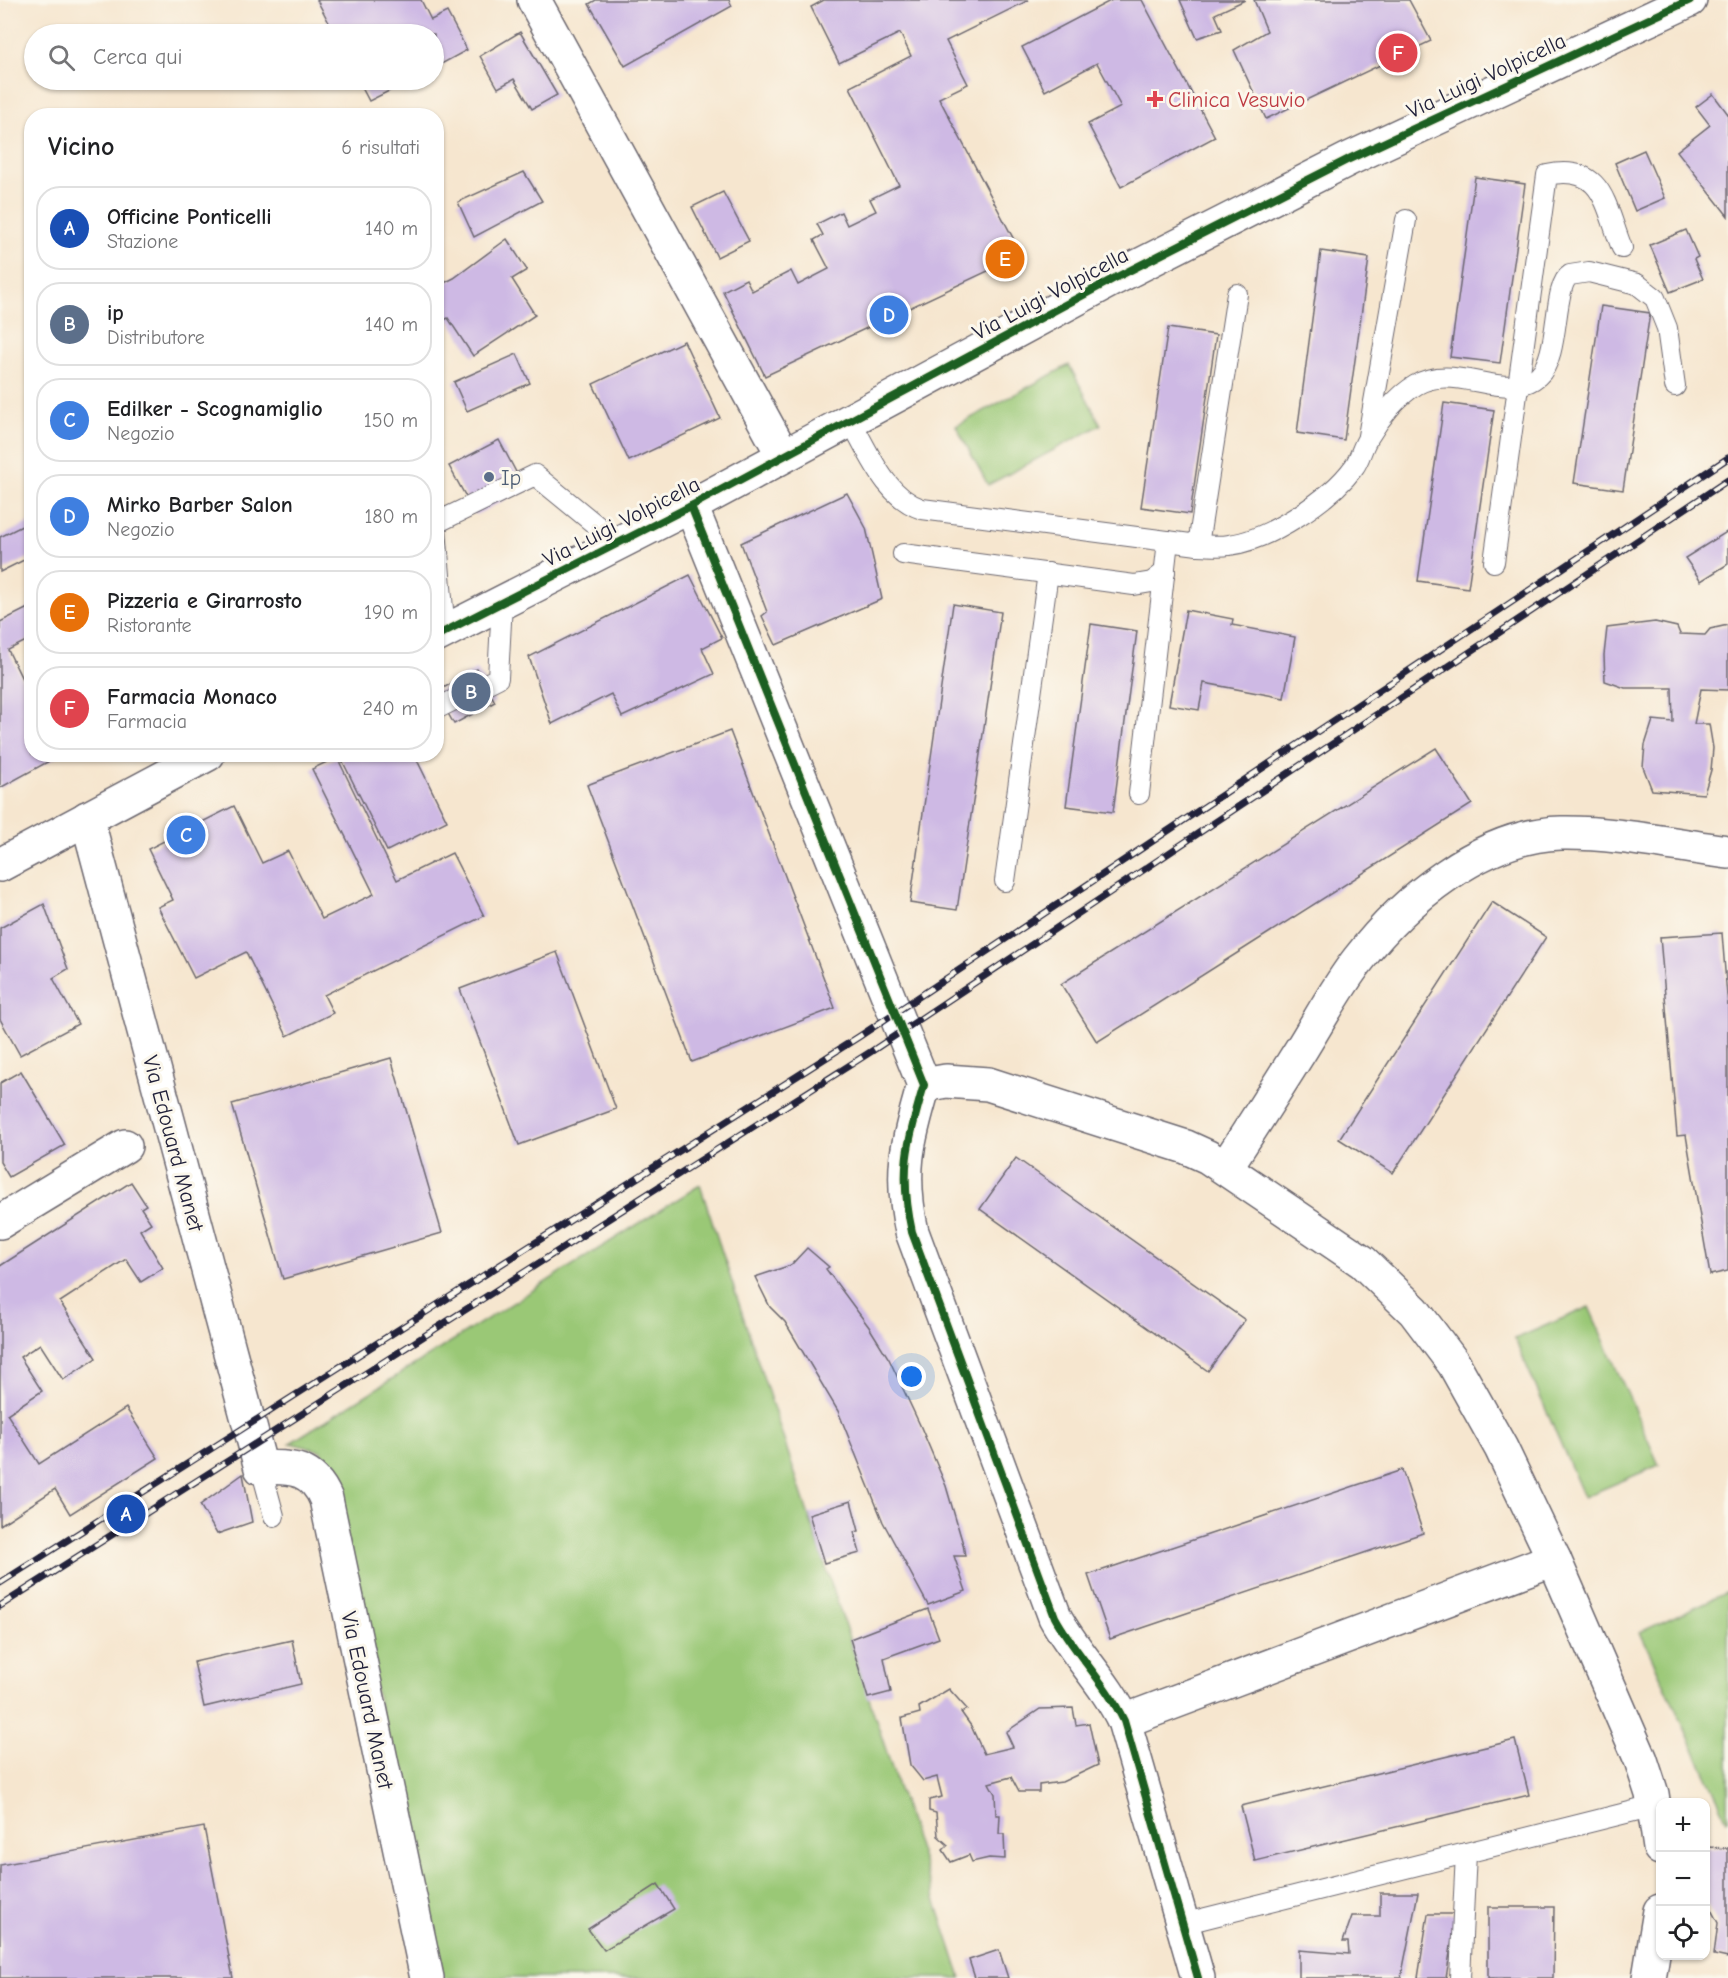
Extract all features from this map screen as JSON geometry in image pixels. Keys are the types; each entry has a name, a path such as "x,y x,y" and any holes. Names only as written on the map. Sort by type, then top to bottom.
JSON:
{"street":[{"path":"534,0 783,455"},
{"name":"Via Luigi Volpicella","path":"444,632 691,506 1113,279 1348,159 1690,0"},
{"path":"691,506 924,1084 908,1137 904,1171 905,1202 912,1232 1055,1617 1072,1647 1116,1703 1124,1721 1198,1978"},
{"path":"0,865 193,762"},
{"name":"Via Edouard Manet","path":"87,818 261,1468 298,1469 320,1486 326,1499 427,1978"},
{"path":"1226,1167 1358,960 1413,900 1447,875 1480,856 1517,841 1559,833 1593,834 1728,852"},
{"path":"924,1084 946,1081 988,1084 1186,1147 1226,1167 1363,1262 1414,1311 1454,1364 1477,1402 1554,1559 1641,1760 1656,1820"},
{"path":"0,1222 125,1146"},
{"path":"1124,1721 1554,1559"},
{"path":"1649,1978 1656,1935"}],"lane":[{"path":"1494,562 1516,387 1547,175 1574,172 1594,183 1622,248"},
{"path":"1368,438 1406,219"},
{"path":"850,420 890,488 911,506 1198,545 1230,545 1294,519 1326,497 1355,466 1368,438 1401,395 1418,384 1440,375 1516,387 1536,378 1544,367 1554,337 1565,278 1576,273 1589,272 1637,284 1655,298 1667,328 1676,386"},
{"path":"1198,545 1237,294"},
{"path":"444,520 535,476 618,543"},
{"path":"1139,794 1168,541"},
{"path":"903,554 1134,585 1152,582 1165,572"},
{"path":"1005,881 1048,573"},
{"path":"444,705 498,678 502,603"},
{"name":"Via Edouard Manet","path":"261,1468 274,1516"},
{"path":"1182,1924 1654,1806"},
{"path":"1460,1978 1466,1853"}],"green space":[{"path":"1069,365 1101,425 988,485 956,426"},
{"path":"700,1185 961,1978 440,1978 322,1451 290,1443"},
{"path":"1589,1307 1659,1465 1584,1497 1515,1339"},
{"path":"1728,1592 1728,1819 1727,1820 1640,1632"}],"building":[{"path":"317,0 421,0 431,20 447,12 467,50 444,63 444,24 330,24"},
{"path":"596,0 729,0 732,6 625,66 589,4"},
{"path":"824,0 1029,0 946,41 968,84 939,98 1022,255 765,376 723,291 746,279 752,291 791,271 798,285 829,269 814,240 823,235 817,224 841,212 847,225 876,211 870,199 899,185 850,87 911,56 900,33 839,63 811,7"},
{"name":"Clinica Vesuvio","path":"1112,0 1142,0 1215,137 1121,187 1088,124 1121,107 1097,63 1045,91 1022,47"},
{"path":"1180,0 1245,0 1215,14 1222,30 1197,38"},
{"path":"1254,0 1409,0 1431,41 1266,119 1234,50 1267,31"},
{"path":"520,32 557,95 532,109 514,79 498,88 480,56"},
{"path":"363,90 391,90 369,101"},
{"path":"1713,94 1728,114 1728,216 1677,151 1710,125 1696,107"},
{"path":"1644,150 1665,198 1635,211 1615,163"},
{"path":"524,172 542,201 474,237 458,202"},
{"path":"1475,177 1525,184 1500,363 1450,357"},
{"path":"723,192 749,241 717,257 692,207"},
{"path":"1686,230 1698,257 1694,259 1703,279 1670,292 1650,245"},
{"path":"507,239 527,270 512,279 535,315 473,356 448,318 444,320 444,283"},
{"path":"1321,251 1369,258 1344,440 1297,433"},
{"path":"1601,306 1650,313 1623,490 1574,483"},
{"path":"1168,328 1216,335 1190,514 1141,507"},
{"path":"684,341 720,418 629,461 593,384"},
{"path":"517,354 530,383 467,411 454,382"},
{"path":"1444,403 1494,410 1468,588 1418,581"},
{"path":"499,440 525,489 476,515 449,466"},
{"path":"847,493 866,528 882,599 776,645 762,616 767,612 741,543"},
{"path":"24,525 24,560 0,572 0,537"},
{"path":"1728,531 1728,564 1701,581 1685,558"},
{"path":"690,575 722,638 702,648 714,674 622,717 611,694 552,724 529,657"},
{"path":"953,604 1001,612 957,910 910,903"},
{"path":"24,610 24,642 8,650 24,683 24,762 47,762 0,788 0,622"},
{"path":"1186,610 1233,619 1232,625 1295,637 1284,698 1204,683 1199,710 1169,705"},
{"path":"1655,622 1677,627 1680,634 1705,635 1710,629 1728,625 1728,690 1701,689 1694,724 1709,724 1713,748 1711,770 1704,794 1652,790 1643,767 1645,745 1653,720 1673,722 1672,688 1625,688 1605,681 1604,655 1607,628"},
{"path":"1091,624 1137,631 1113,812 1066,806"},
{"path":"477,669 495,702 454,724 444,706 444,688"},
{"path":"730,731 835,1008 692,1062 587,785"},
{"path":"1436,748 1472,804 1097,1042 1061,984"},
{"path":"327,762 339,762 397,880 452,853 484,916 324,995 333,1013 287,1036 246,952 194,978 158,907 173,900 148,849 234,806 262,863 288,851 322,919 374,894 312,769"},
{"path":"343,762 418,762 447,821 387,851"},
{"path":"1492,902 1546,937 1393,1173 1339,1139"},
{"path":"44,904 68,969 53,978 78,1024 20,1055 0,1019 0,928"},
{"path":"1722,933 1728,1009 1728,1271 1710,1275 1686,1135 1677,1136 1660,937"},
{"path":"557,952 616,1109 519,1145 460,989"},
{"path":"391,1058 442,1233 283,1279 232,1104"},
{"path":"21,1071 65,1145 9,1177 0,1162 0,1083"},
{"path":"1016,1158 1245,1320 1208,1371 980,1209"},
{"path":"131,1182 146,1205 141,1208 151,1223 140,1230 163,1268 141,1282 126,1259 60,1302 96,1358 63,1380 40,1344 20,1357 42,1391 7,1414 39,1464 126,1408 158,1458 70,1514 55,1489 0,1525 0,1266"},
{"path":"807,1248 829,1267 826,1269 869,1327 889,1359 920,1425 946,1486 963,1544 965,1556 954,1556 966,1591 928,1605 883,1522 838,1411 785,1322 770,1307 755,1277 791,1265"},
{"path":"1402,1470 1423,1533 1110,1639 1088,1575"},
{"path":"243,1474 252,1522 217,1534 200,1505"},
{"path":"851,1501 859,1531 854,1532 860,1553 824,1563 809,1514"},
{"path":"928,1609 939,1638 884,1658 891,1692 868,1698 850,1639"},
{"path":"292,1640 301,1684 204,1707 194,1662"},
{"path":"949,1689 967,1709 961,1712 971,1726 984,1754 1013,1747 1006,1732 1040,1709 1073,1708 1076,1725 1089,1723 1098,1765 1062,1782 1039,1785 1039,1792 1019,1792 1011,1777 989,1783 995,1794 996,1815 1000,1815 999,1834 1004,1834 1005,1859 989,1858 972,1862 969,1855 951,1862 943,1850 948,1845 938,1836 936,1813 929,1811 929,1800 942,1797 937,1777 923,1781 910,1765 902,1718 920,1713 919,1707"},
{"path":"1515,1740 1529,1795 1255,1861 1241,1806"},
{"path":"204,1827 233,1978 0,1978 0,1865"},
{"path":"1710,1847 1728,1848 1728,1958 1714,1955 1718,1923 1710,1908"},
{"path":"658,1884 674,1909 604,1950 588,1929"},
{"path":"1380,1893 1418,1893 1401,1978 1299,1978 1299,1950 1349,1954 1348,1942 1343,1942 1352,1916 1380,1916"},
{"path":"1488,1907 1554,1907 1553,1978 1488,1978"},
{"path":"1428,1914 1456,1914 1446,1978 1418,1978"},
{"path":"999,1950 1008,1978 975,1978 969,1960"}],"railway":[{"path":"0,1583 860,1036 1728,458"},
{"path":"0,1606 872,1051 1728,480"}],"cycle path":[{"path":"444,632 691,506 1113,279 1349,159 1690,0"},
{"path":"691,506 924,1085 909,1141 907,1158 906,1192 912,1232 1055,1617 1117,1707 1124,1721 1198,1978"}],"place":[{"name":"Farmacia Monaco","path":"1398,53"},
{"name":"Clinica Vesuvio","path":"1155,99"},
{"name":"Pizzeria e Girarrosto","path":"1005,259"},
{"name":"Mirko Barber Salon","path":"889,315"},
{"name":"Ip","path":"489,477"},
{"name":"ip","path":"471,692"},
{"name":"Edilker - Scognamiglio","path":"186,835"},
{"name":"Officine Ponticelli","path":"126,1514"}]}
